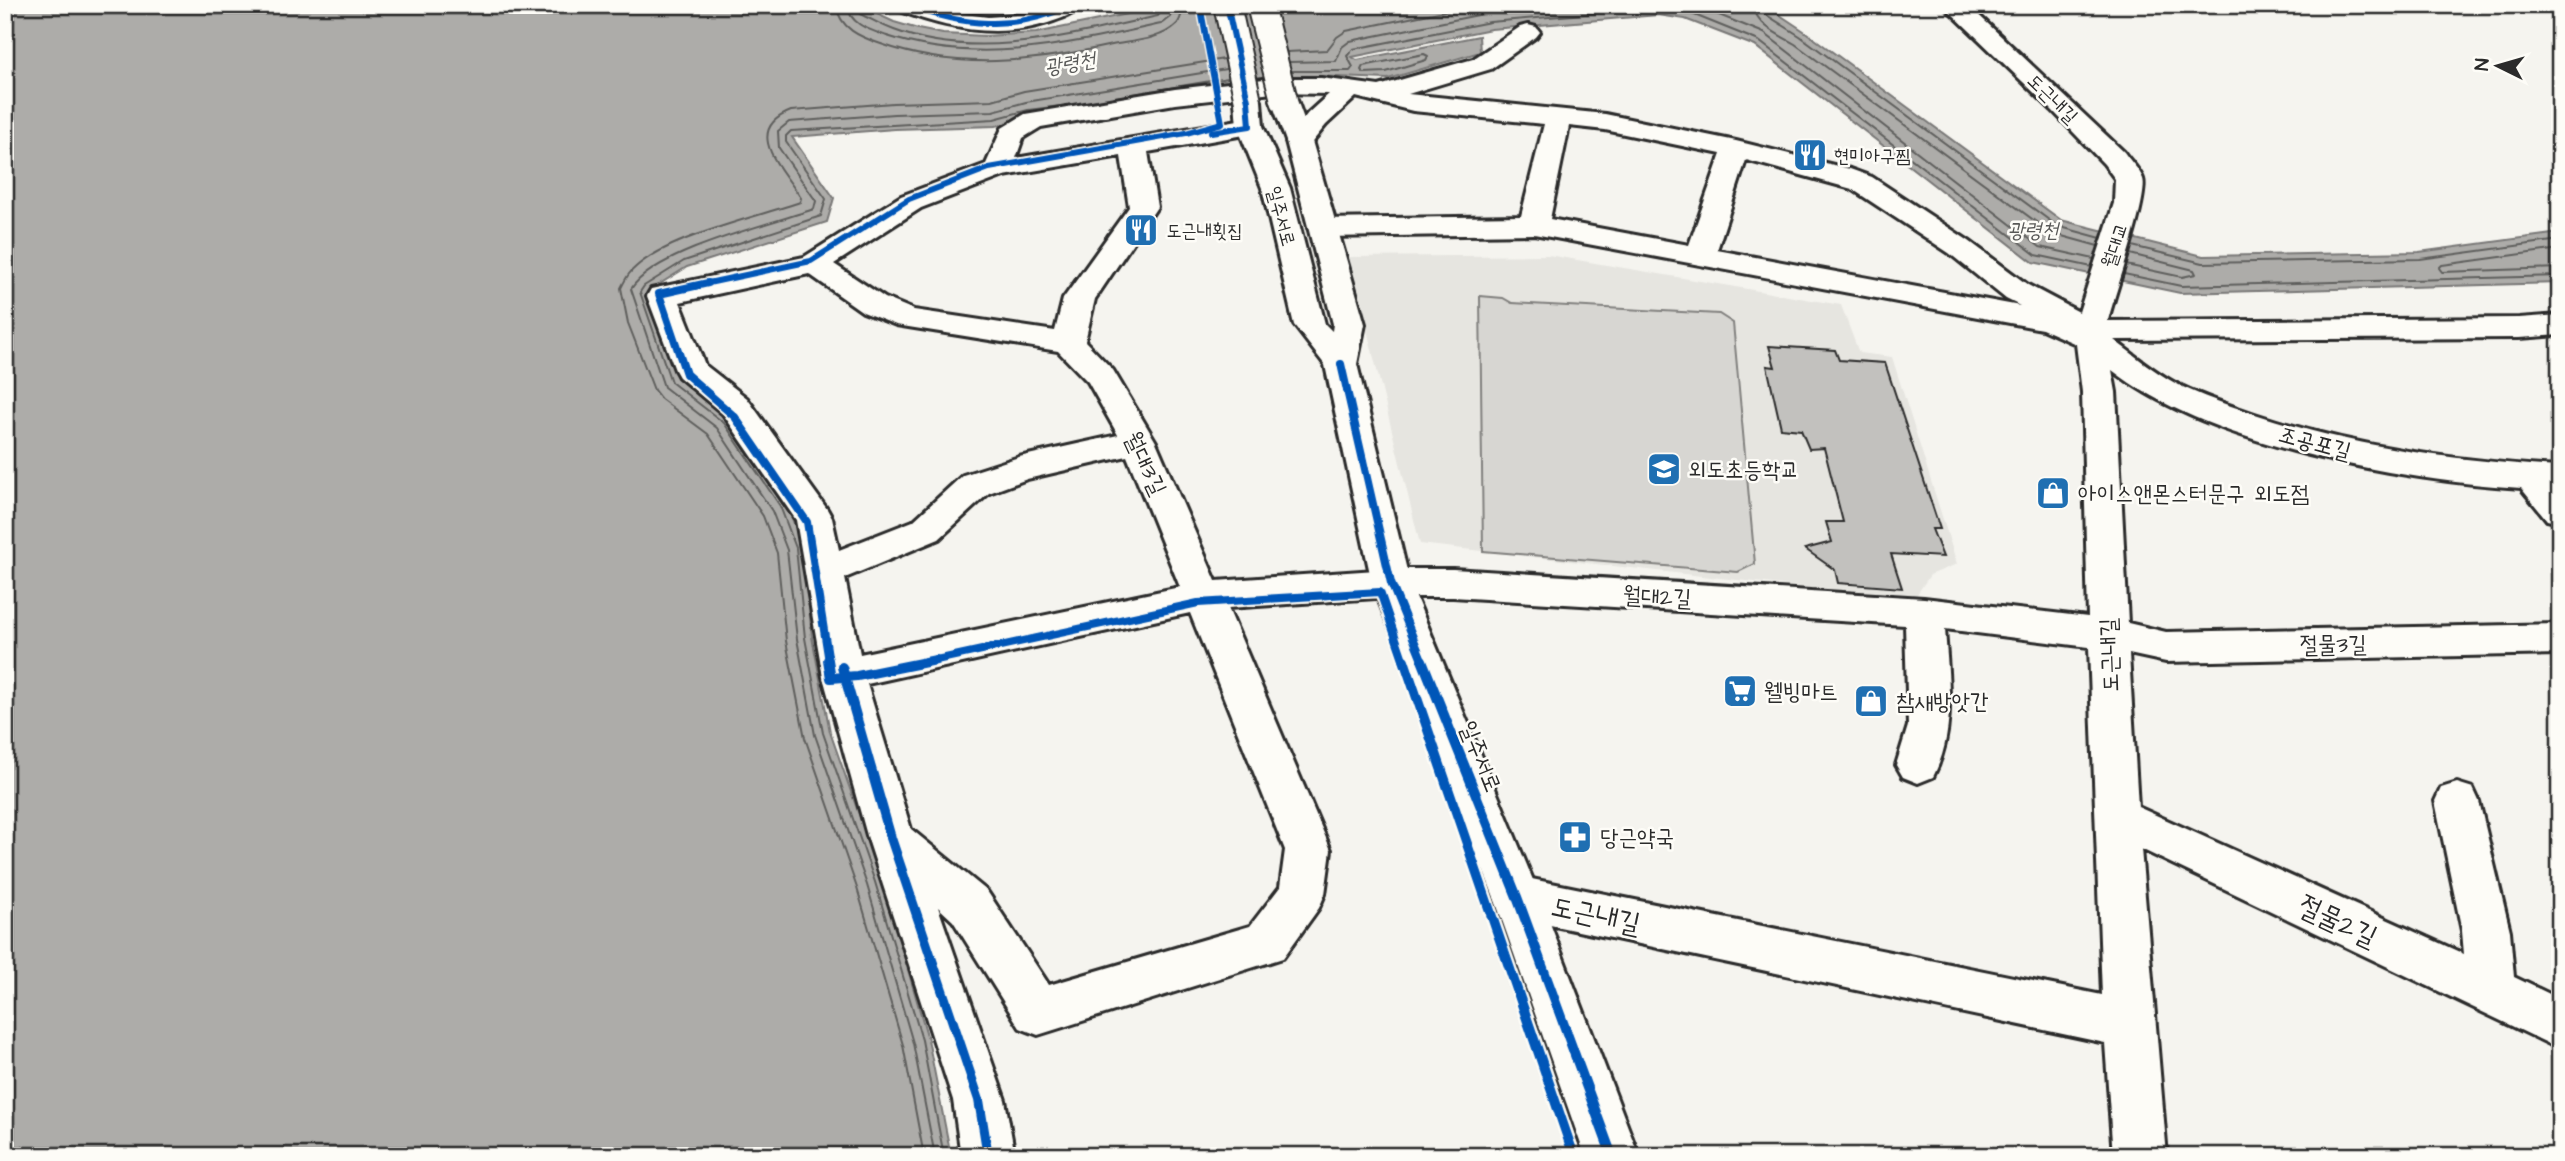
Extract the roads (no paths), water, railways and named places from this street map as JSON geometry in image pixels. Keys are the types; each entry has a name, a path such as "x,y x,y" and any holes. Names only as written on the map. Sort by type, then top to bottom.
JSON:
{"street":[{"path":"906,5 962,22 992,24 1025,22 1070,5"},
{"name":"일주서로","path":"1227,5 1249,113 1276,188 1310,325 1341,364"},
{"name":"일주서로","path":"1259,5 1349,324 1341,364 1391,583 1517,897 1612,1156"},
{"name":"도근내길","path":"1954,5 2115,158 2129,179 2128,202"},
{"path":"1385,93 1482,64 1528,32"},
{"path":"998,169 1011,134 1034,120 1200,93 1259,88 1314,85 1385,93 1413,103 1605,122 1736,149 1862,183 1989,267 2017,292 2091,336"},
{"path":"1299,141 1317,119 1350,89"},
{"path":"814,264 874,305 907,318 1068,343 1079,299 1143,207 1143,103"},
{"path":"988,1156 979,1100 891,838 843,673 814,518 735,406 691,370 662,296 814,264 911,202 998,169 1143,144 1249,113"},
{"path":"1534,225 1558,118"},
{"path":"1701,254 1736,149"},
{"name":"월대교","path":"2100,288 2128,202"},
{"path":"1323,228 1534,225 2050,321 2091,336 2560,325"},
{"name":"도근내길","path":"2100,288 2091,336 2099,392 2116,817 2128,1024 2140,1156"},
{"name":"조공포길","path":"2091,336 2140,378 2170,394 2281,434 2391,460 2459,471 2546,478"},
{"name":"월대3길","path":"891,838 970,906 1038,1012 1266,943 1301,894 1308,850 1139,442 1101,376 1068,343"},
{"path":"825,571 926,530 976,484 1019,469 1139,442"},
{"path":"2546,478 2560,511"},
{"name":"월대2길","path":"843,673 1204,596 1391,583 1453,583 1924,612 2108,634"},
{"path":"1918,765 1929,726 1924,612"},
{"name":"절물3길","path":"2108,634 2166,647 2560,639"},
{"path":"2457,801 2486,931 2491,990"},
{"name":"절물2길","path":"2116,817 2491,990 2560,1025"},
{"name":"도근내길","path":"1517,897 2128,1024"}],"water":[{"name":"광령천","path":"5,5 858,5 894,22 918,29 943,34 986,36 1036,33 1170,5 1765,5 2061,220 2203,256 2419,252 2560,233 2560,283 2180,293 2033,262 1755,46 1685,19 1658,15 1491,29 1352,57 1357,60 1479,36 1480,52 1388,79 1312,76 1214,87 1029,117 996,126 895,129 792,137 834,198 827,222 687,267 647,292 677,378 723,411 786,503 803,547 812,637 830,732 882,880 928,1039 951,1156 5,1156"}],"place":[{"name":"현미아구찜","path":"1810,155"},
{"name":"도근내횟집","path":"1141,230"},
{"name":"외도초등학교","path":"1664,469"},
{"name":"아이스앤몬스터문구 외도점","path":"2053,493"},
{"name":"웰빙마트","path":"1740,691"},
{"name":"참새방앗간","path":"1871,701"},
{"name":"당근약국","path":"1575,837"}]}
